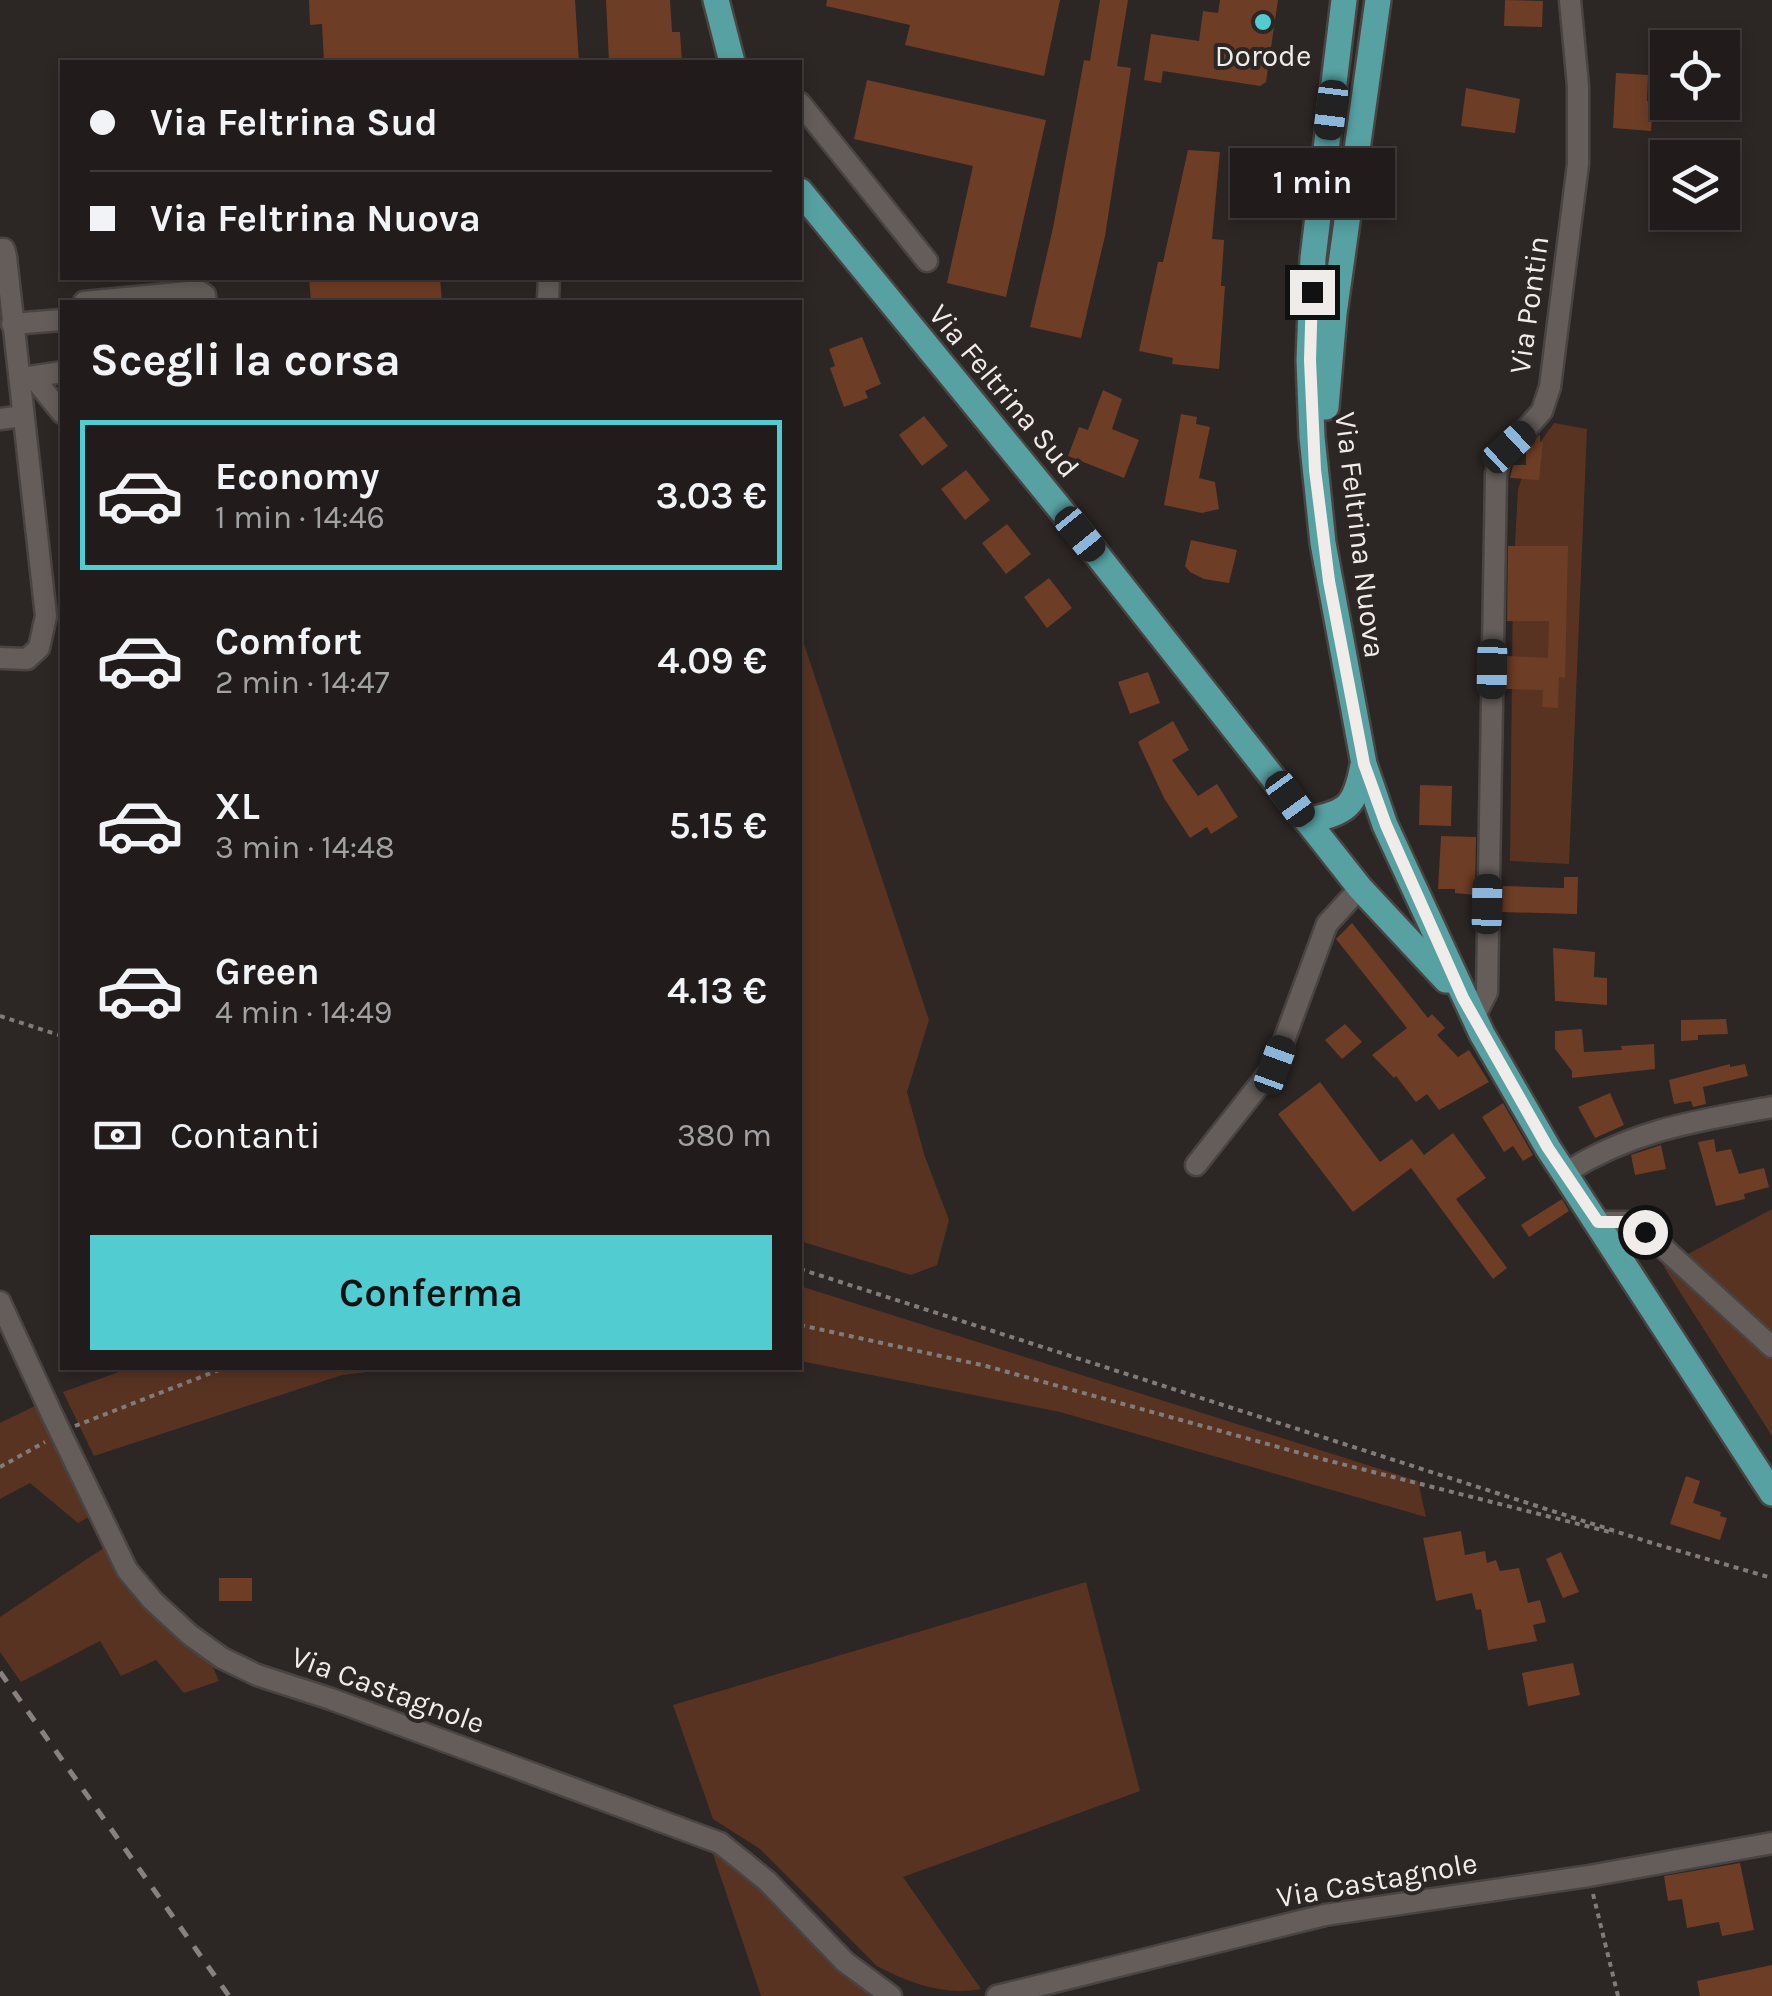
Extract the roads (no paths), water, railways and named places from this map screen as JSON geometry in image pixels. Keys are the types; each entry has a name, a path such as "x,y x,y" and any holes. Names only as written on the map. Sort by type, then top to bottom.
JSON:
{"main road":[{"path":"716,0 731,60"},
{"name":"Via Feltrina Nuova","path":"1344,0 1312,275 1312,437 1322,532 1364,764 1386,825 1468,1008"},
{"path":"1322,532 1327,377 1378,0"},
{"name":"Via Feltrina Sud","path":"802,194 1080,534 1360,888 1468,1008"},
{"path":"1307,821 1342,812 1352,804 1364,764"},
{"path":"1468,1008 1548,1148 1772,1493"}],"street":[{"name":"Via Pontin","path":"1468,1008 1487,992 1496,474 1500,459 1542,411 1550,387 1578,164 1578,86 1570,0"},
{"path":"802,105 927,261"},
{"path":"0,658 28,658 39,648 46,616 22,416 26,378 12,324 3,253"},
{"path":"105,300 200,291 206,300"},
{"path":"12,324 60,320"},
{"path":"26,378 60,372"},
{"path":"26,378 60,412"},
{"path":"0,419 22,416"},
{"path":"1196,1165 1275,1065 1327,924 1360,888"},
{"path":"1566,1174 1602,1150 1642,1135 1686,1122 1772,1107"},
{"path":"1598,1222 1628,1222 1645,1232 1772,1346"},
{"name":"Via Castagnole","path":"0,1302 127,1570 152,1601 190,1635 222,1658 258,1676 331,1699 720,1843 767,1881 845,1962 891,1996"},
{"name":"Via Castagnole","path":"997,1996 1325,1915 1589,1876 1772,1842"}],"railway":[{"path":"0,1672 229,1996"}],"place":[{"name":"Dorode","path":"1263,22"}]}
